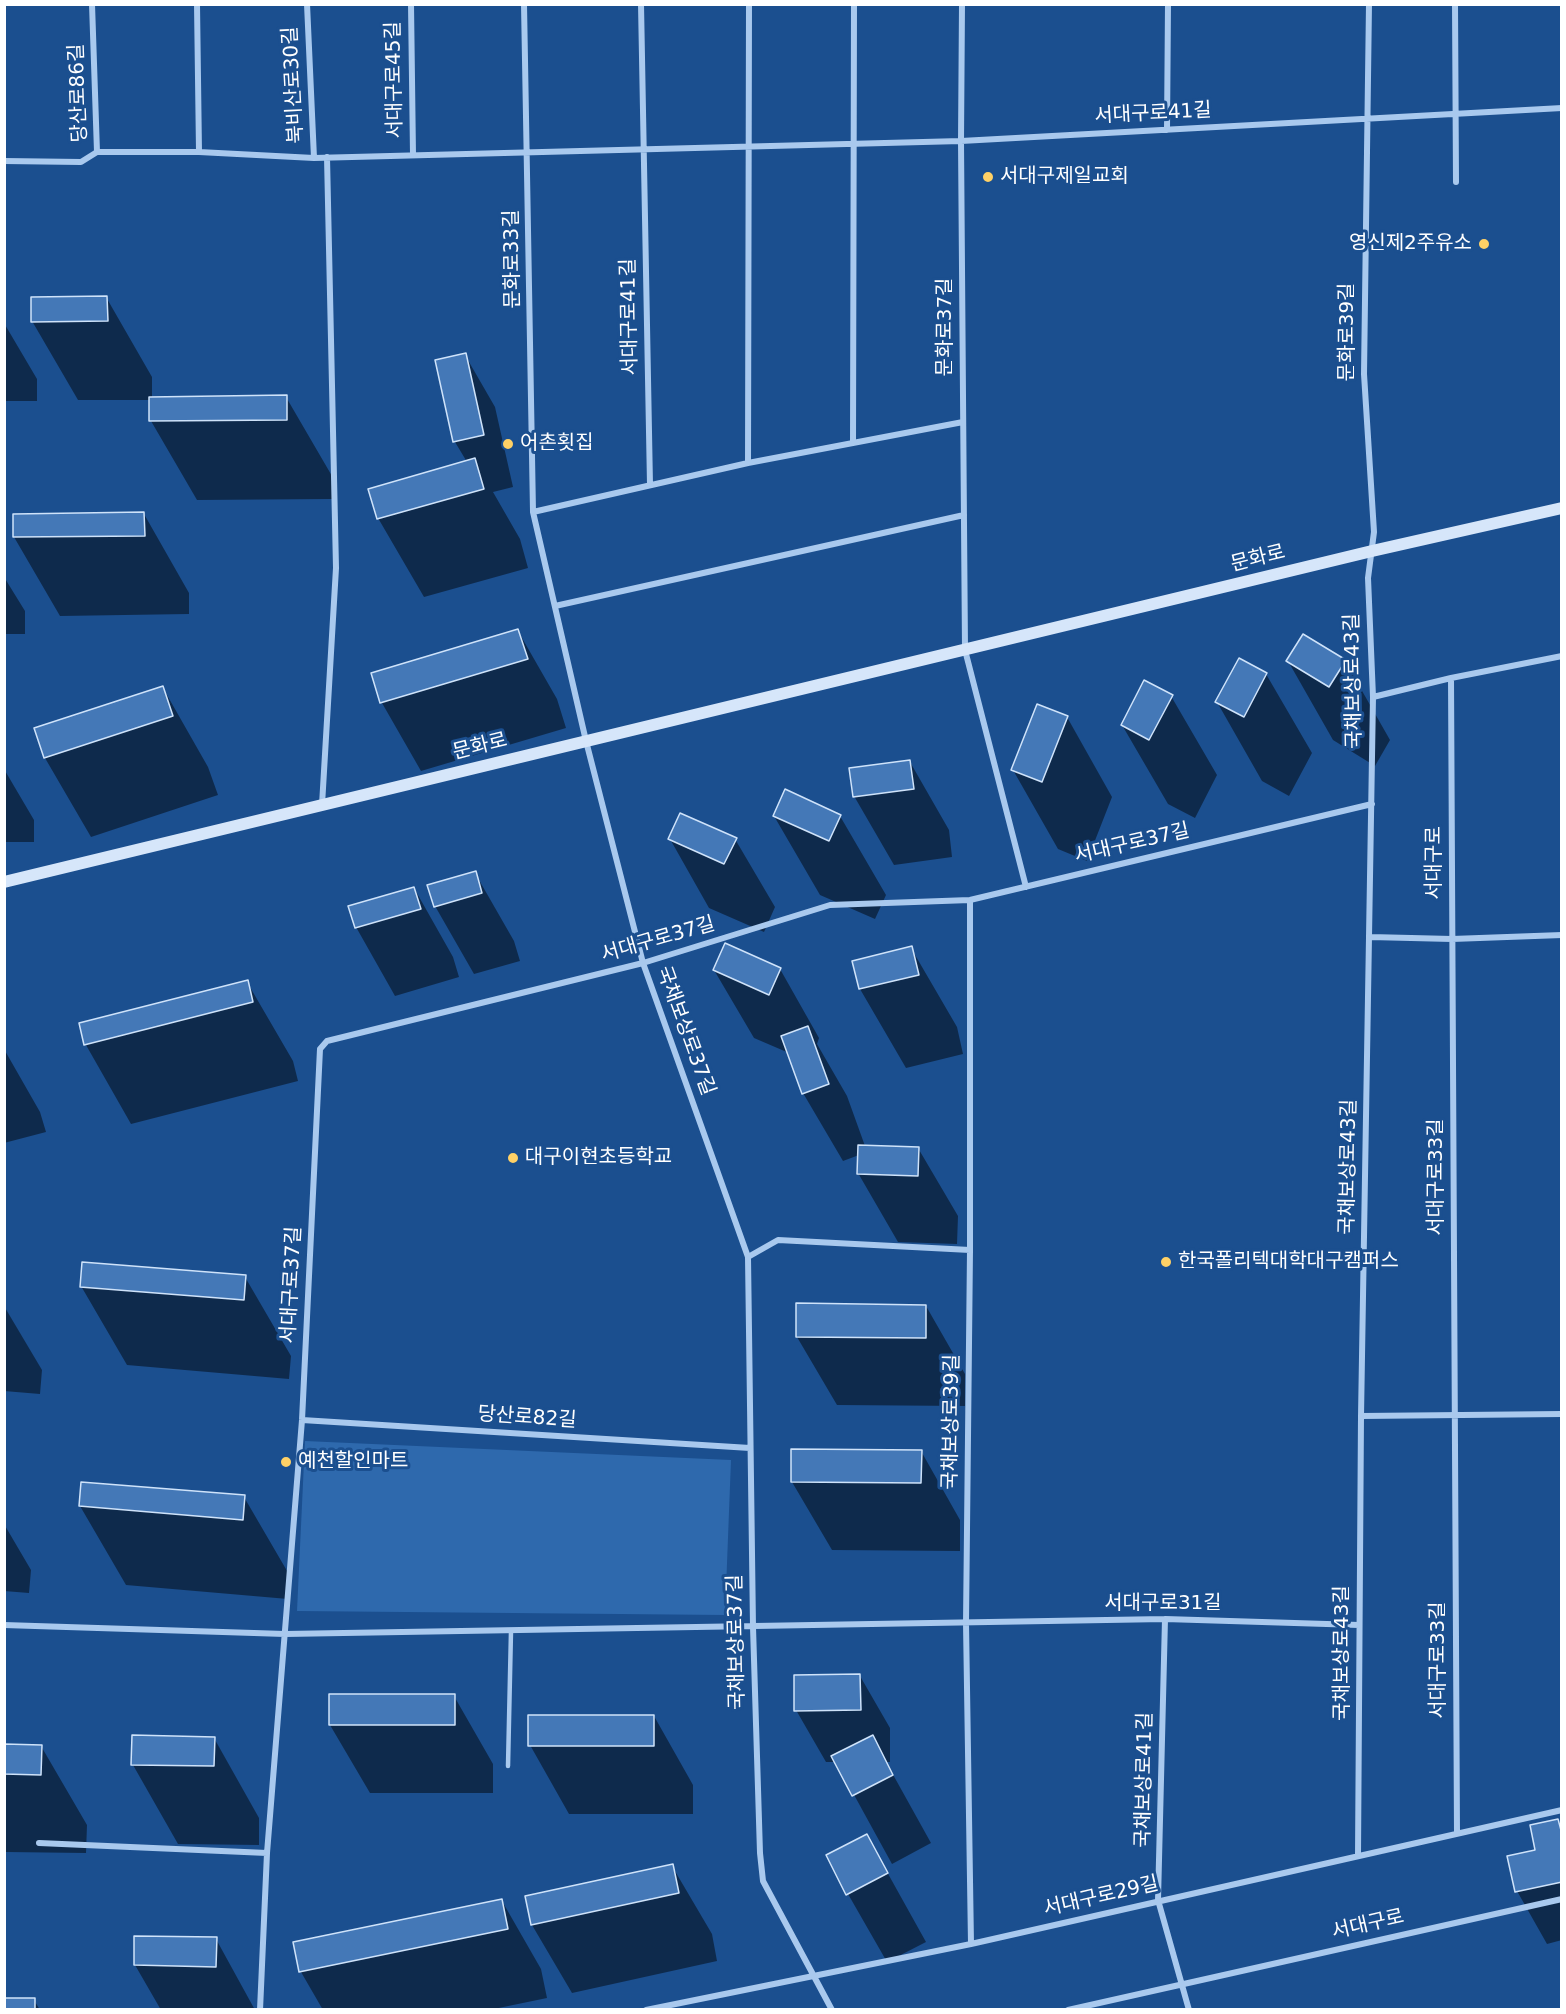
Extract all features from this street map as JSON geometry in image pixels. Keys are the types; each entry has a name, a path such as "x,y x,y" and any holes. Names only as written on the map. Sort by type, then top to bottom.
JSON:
{"main road":[{"name":"문화로","path":"4,882 1372,551 1562,508"}],"street":[{"name":"당산로86길","path":"92,4 97,152 199,152"},
{"path":"197,4 199,152"},
{"name":"북비산로30길","path":"199,152 314,158 307,4"},
{"name":"서대구로45길","path":"411,4 413,155"},
{"name":"문화로33길","path":"524,4 533,512 586,741"},
{"path":"641,4 644,149"},
{"path":"748,463 749,4"},
{"path":"852,443 854,4"},
{"name":"문화로37길","path":"962,4 965,650"},
{"path":"1167,130 1168,4"},
{"name":"문화로39길","path":"1369,4 1364,374 1374,532 1372,551"},
{"path":"1455,4 1456,182"},
{"name":"서대구로41길","path":"314,158 961,141 1562,108"},
{"name":"서대구로41길","path":"644,149 650,485"},
{"path":"4,161 81,162 97,152"},
{"path":"321,805 336,568 327,157"},
{"path":"533,512 748,463 963,422"},
{"path":"555,606 964,515"},
{"name":"국채보상로43길","path":"1358,1855 1361,1416 1373,697 1368,578 1372,551"},
{"path":"965,650 1026,887"},
{"path":"1373,697 1451,678 1562,656"},
{"name":"서대구로","path":"1451,678 1452,939"},
{"name":"국채보상로37길","path":"586,741 643,963 748,1257 753,1627 759,1853 763,1881 832,2010"},
{"name":"서대구로37길","path":"260,2010 267,1853 302,1420 320,1049 327,1041 643,963 831,905 970,900 1372,804"},
{"name":"국채보상로39길","path":"970,900 970,1250 966,1623 971,1944"},
{"path":"1370,938 1452,939 1562,935"},
{"name":"서대구로33길","path":"1452,939 1457,1833"},
{"path":"748,1257 778,1240 970,1250"},
{"path":"1361,1416 1562,1414"},
{"name":"당산로82길","path":"302,1420 750,1448"},
{"name":"서대구로31길","path":"4,1625 285,1634 1165,1619 1359,1625"},
{"name":"국채보상로41길","path":"1165,1619 1158,1900 1189,2010"},
{"name":"서대구로29길","path":"646,2010 971,1944 1562,1810"},
{"path":"39,1843 267,1853"},
{"name":"서대구로","path":"1182,1984 1562,1899"},
{"path":"1068,2010 1182,1984"}],"lane":[{"path":"508,1766 511,1631"}],"shaded area":[{"path":"305,1441 731,1460 725,1615 297,1611"}],"building":[{"path":"107,296 108,321 31,322 31,297"},
{"path":"466,353 484,435 453,442 435,360"},
{"path":"287,395 287,420 149,421 149,397"},
{"path":"475,458 484,489 377,519 368,489"},
{"path":"144,512 145,536 13,537 13,514"},
{"path":"518,629 528,659 380,703 371,673"},
{"path":"1303,634 1346,660 1329,687 1286,661"},
{"path":"1239,658 1267,673 1244,717 1215,702"},
{"path":"1144,680 1173,695 1149,740 1121,725"},
{"path":"163,686 173,716 44,758 34,728"},
{"path":"1037,704 1068,716 1042,782 1011,770"},
{"path":"910,760 914,789 853,797 849,768"},
{"path":"785,789 841,815 829,841 773,816"},
{"path":"680,813 737,838 724,864 668,839"},
{"path":"476,871 482,893 434,907 427,885"},
{"path":"414,887 421,909 355,928 348,906"},
{"path":"725,943 781,968 769,995 713,970"},
{"path":"912,946 919,975 859,989 852,961"},
{"path":"248,980 253,1002 84,1045 79,1023"},
{"path":"808,1026 829,1084 802,1094 781,1036"},
{"path":"858,1145 919,1147 918,1176 857,1174"},
{"path":"82,1262 246,1275 244,1300 80,1287"},
{"path":"796,1303 926,1305 926,1338 796,1337"},
{"path":"791,1449 922,1450 921,1483 791,1482"},
{"path":"81,1482 245,1495 243,1520 79,1506"},
{"path":"860,1674 861,1710 794,1711 794,1675"},
{"path":"329,1694 455,1694 455,1725 329,1725"},
{"path":"528,1715 654,1715 654,1746 528,1746"},
{"path":"132,1735 215,1737 214,1766 131,1765"},
{"path":"873,1735 893,1775 852,1796 831,1756"},
{"path":"4,1744 42,1745 41,1775 4,1774"},
{"path":"1558,1819 1562,1834 1562,1882 1515,1892 1507,1856 1535,1850 1530,1825"},
{"path":"867,1834 888,1873 846,1895 826,1855"},
{"path":"673,1864 679,1893 531,1925 525,1896"},
{"path":"502,1899 508,1929 299,1972 293,1942"},
{"path":"134,1936 217,1937 216,1967 134,1965"},
{"path":"4,1998 35,1998 35,2010 4,2010"}],"place":[{"name":"서대구제일교회","path":"988,177"},
{"name":"영신제2주유소","path":"1484,244"},
{"name":"어촌횟집","path":"508,444"},
{"name":"대구이현초등학교","path":"513,1158"},
{"name":"한국폴리텍대학대구캠퍼스","path":"1166,1262"},
{"name":"예천할인마트","path":"286,1462"}]}
